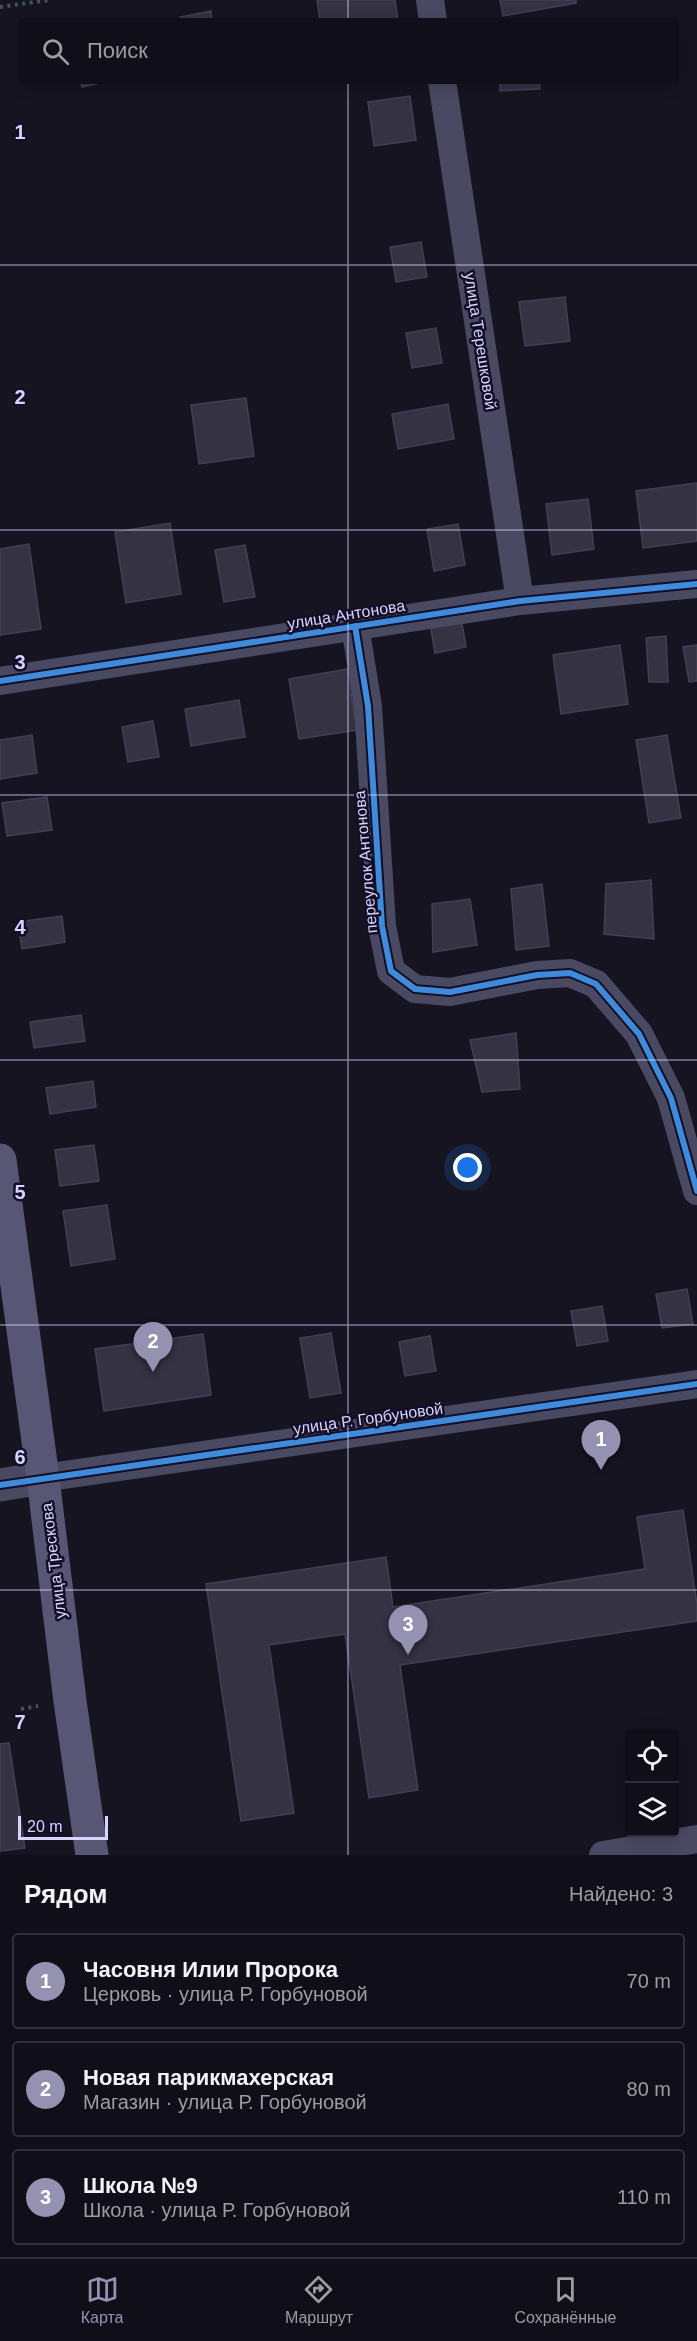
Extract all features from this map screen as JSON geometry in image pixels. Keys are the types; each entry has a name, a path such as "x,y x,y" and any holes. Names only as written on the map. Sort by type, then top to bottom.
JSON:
{"main road":[{"name":"улица Трескова","path":"0,1160 92,1855"}],"street":[{"path":"430,0 433,18"},
{"name":"улица Терешковой","path":"442,84 520,601"},
{"name":"улица Антонова","path":"0,681 520,601 697,584"},
{"name":"переулок Антонова","path":"355,626 368,706 382,926 391,970 415,989 450,992 537,975 570,973 596,984 639,1034 671,1098 697,1191"},
{"name":"улица Р. Горбуновой","path":"43,1478 697,1384"},
{"path":"0,1485 43,1478"},
{"path":"603,1855 697,1839"}],"path":[{"path":"0,7 49,0"}],"building":[{"path":"317,0 395,0 398,18 320,18"},
{"path":"500,0 576,0 576,3 503,16"},
{"path":"211,11 212,18 180,18"},
{"path":"500,84 539,84 540,89 500,91"},
{"path":"410,96 416,140 374,146 368,102"},
{"path":"421,242 427,277 396,282 390,247"},
{"path":"565,297 570,341 525,346 519,302"},
{"path":"436,328 442,363 412,368 406,333"},
{"path":"246,398 254,456 199,464 191,405"},
{"path":"448,404 454,439 398,449 392,414"},
{"path":"697,483 697,541 643,548 636,491"},
{"path":"588,499 594,549 552,555 546,504"},
{"path":"170,523 181,594 126,603 115,532"},
{"path":"458,524 465,565 434,571 427,529"},
{"path":"29,544 41,629 0,635 0,549"},
{"path":"245,545 255,597 224,602 215,550"},
{"path":"460,612 466,647 435,653 429,618"},
{"path":"666,636 668,682 649,682 646,638"},
{"path":"620,645 628,704 561,714 553,655"},
{"path":"697,645 697,681 689,682 683,647"},
{"path":"347,669 357,730 299,739 289,679"},
{"path":"239,700 245,737 191,746 185,709"},
{"path":"153,721 159,757 128,762 122,727"},
{"path":"32,735 37,773 0,779 0,740"},
{"path":"667,735 681,818 649,823 636,740"},
{"path":"47,797 52,830 7,836 2,803"},
{"path":"651,880 654,939 604,934 606,884"},
{"path":"542,884 549,946 516,950 511,889"},
{"path":"470,899 477,945 433,952 432,904"},
{"path":"62,916 65,942 22,949 18,922"},
{"path":"81,1015 85,1041 34,1048 30,1022"},
{"path":"516,1033 520,1089 482,1092 470,1040"},
{"path":"93,1081 96,1107 50,1114 46,1088"},
{"path":"94,1145 99,1181 60,1186 55,1150"},
{"path":"107,1205 115,1259 71,1266 63,1211"},
{"path":"687,1289 693,1324 662,1328 656,1294"},
{"path":"602,1306 608,1341 577,1346 571,1311"},
{"path":"331,1333 341,1393 310,1398 300,1338"},
{"path":"203,1334 211,1395 104,1411 95,1349"},
{"path":"430,1336 436,1371 405,1376 399,1342"},
{"path":"683,1510 697,1604 697,1621 400,1665 418,1790 369,1798 345,1634 269,1645 294,1813 241,1821 206,1584 386,1557 393,1607 645,1569 637,1517"},
{"path":"9,1743 25,1848 0,1851 0,1744"}],"cycle path":[{"path":"0,681 520,601 697,584"},
{"path":"355,626 368,706 382,926 391,971 415,989 450,992 537,975 570,973 596,984 639,1034 671,1098 697,1191"},
{"path":"0,1485 697,1384"}],"place":[{"name":"Новая парикмахерская","path":"153,1372"},
{"name":"Часовня Илии Пророка","path":"601,1470"},
{"name":"Школа №9","path":"408,1655"}]}
